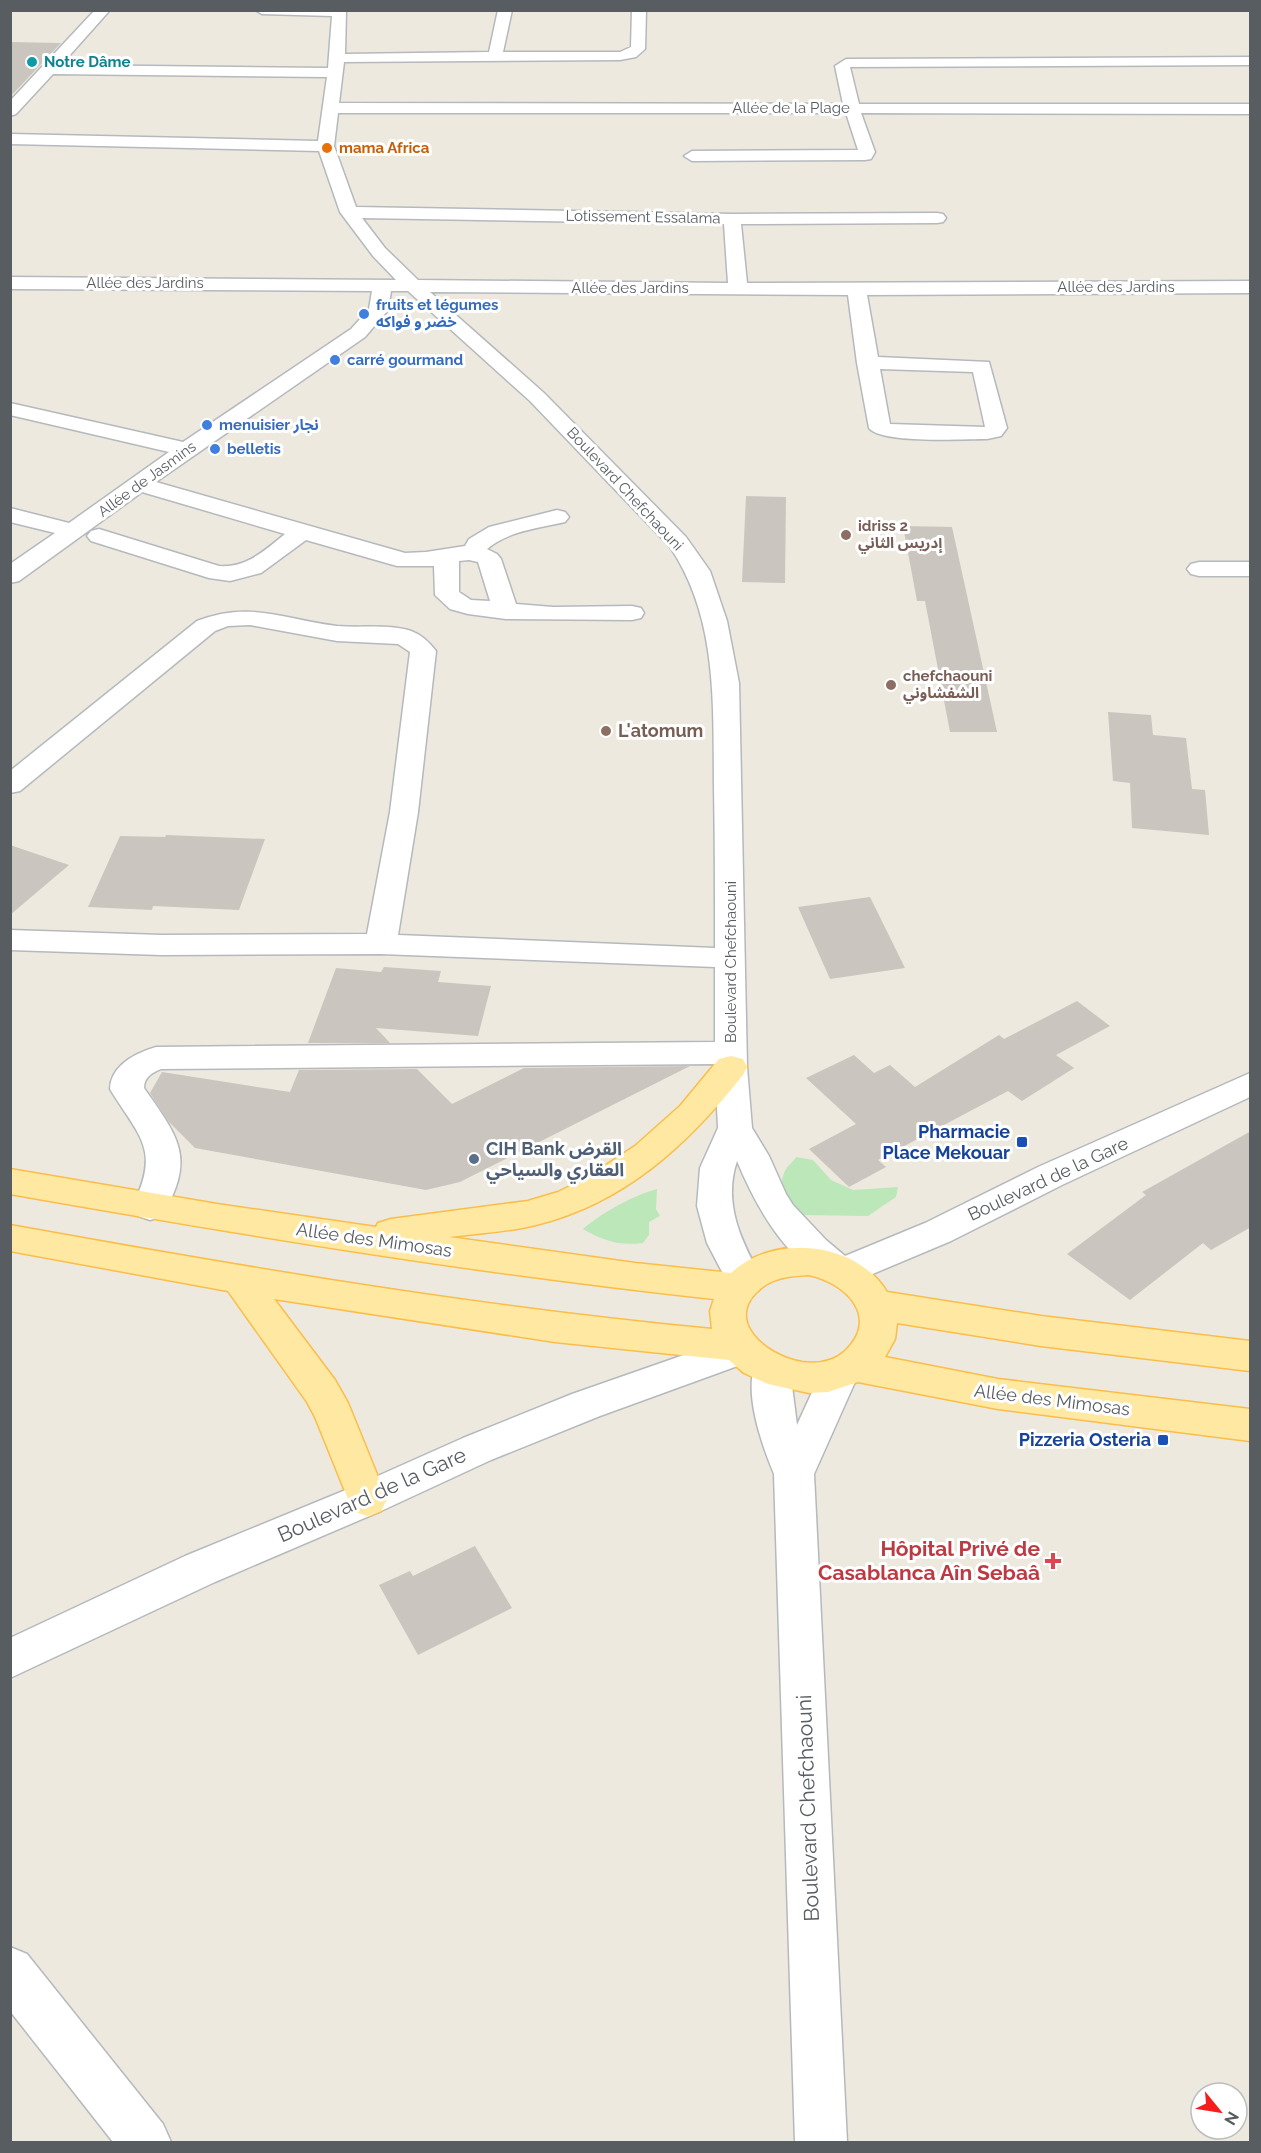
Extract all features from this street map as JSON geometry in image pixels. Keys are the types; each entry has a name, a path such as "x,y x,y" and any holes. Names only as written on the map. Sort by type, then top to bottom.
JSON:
{"main road":[{"path":"355,1236 538,1212 596,1191 635,1165 678,1130 705,1101 731,1060"},
{"name":"Allée des Mimosas","path":"10,1181 150,1206 635,1277 741,1285"},
{"path":"10,1238 239,1279 750,1356 801,1378 818,1378 847,1369 868,1353 877,1338 879,1322 876,1305 864,1287 839,1270 808,1261 782,1263 759,1272 741,1285 730,1301 728,1317 730,1331 750,1356"},
{"path":"239,1279 321,1391 334,1414 367,1499"},
{"path":"876,1305 1019,1328 1251,1356"},
{"name":"Allée des Mimosas","path":"847,1369 998,1394 1251,1425"}],"street":[{"path":"10,111 103,10"},
{"path":"262,10 339,11"},
{"path":"495,57 505,10"},
{"path":"47,69 336,66 495,57 613,57 631,54 638,49 639,10"},
{"name":"Boulevard Chefchaouni","path":"339,11 336,66 326,146 349,212 379,252 414,287 537,397 678,542 698,572 715,621 726,683 731,1060 735,1128 752,1156 780,1214 801,1238 839,1270"},
{"path":"63,53 101,60 108,69"},
{"path":"692,156 865,155 867,152 852,109 842,66 855,61 1251,61"},
{"path":"27,92 108,69"},
{"name":"Allée de la Plage","path":"331,108 1251,109"},
{"path":"10,139 326,146"},
{"name":"Lotissement Essalama","path":"349,212 732,219 937,218"},
{"path":"732,219 738,289"},
{"name":"Allée des Jardins","path":"10,283 212,282 414,287 738,289 1251,287"},
{"name":"Allée de Jasmins","path":"10,576 188,449 358,333 378,310 382,285"},
{"path":"855,288 867,363 880,428 884,431 987,433 996,428 982,366 867,363"},
{"path":"10,409 188,449"},
{"path":"139,484 397,559 430,560 473,552 489,560 506,612"},
{"path":"10,514 75,531"},
{"path":"473,552 478,543 494,533 557,517"},
{"path":"99,537 217,573 233,575 252,570 302,532"},
{"path":"447,557 445,589 452,600 478,609 553,614 632,613"},
{"path":"1198,569 1251,569"},
{"path":"10,785 206,626 224,619 250,618 337,633 403,637 416,643 423,651 404,812 381,944"},
{"path":"10,940 160,945 381,944 731,958"},
{"path":"150,1206 160,1190 165,1174 166,1159 157,1134 127,1089 127,1081 139,1066 156,1058 731,1060"},
{"name":"Boulevard de la Gare","path":"839,1270 938,1232 1050,1176 1251,1084"},
{"path":"735,1128 720,1155 713,1193 715,1215 741,1285"},
{"name":"Boulevard Chefchaouni","path":"750,1356 794,1474 821,2142"},
{"name":"Boulevard de la Gare","path":"10,1659 200,1569 367,1499 535,1424 750,1356"},
{"name":"Boulevard Chefchaouni","path":"794,1474 847,1369"},
{"path":"10,1971 145,2142"}],"green space":[{"path":"796,1157 813,1160 831,1180 853,1190 898,1187 896,1197 868,1216 802,1215 789,1202 782,1185 785,1171"},
{"path":"657,1189 656,1209 660,1216 649,1222 649,1235 643,1243 612,1242 583,1229 618,1205"}],"building":[{"name":"Notre Dâme","path":"10,42 61,43 10,97"},
{"path":"746,496 786,497 785,583 742,582"},
{"path":"903,526 952,527 997,732 950,732 925,601 917,601"},
{"path":"1108,712 1151,715 1153,735 1186,738 1192,789 1205,790 1209,835 1132,828 1130,783 1113,781"},
{"path":"166,835 265,839 239,910 153,906 152,910 88,907 120,836 165,837"},
{"path":"10,845 69,865 10,915"},
{"path":"870,897 905,968 830,979 798,907"},
{"path":"384,967 441,971 438,982 491,986 478,1036 376,1028 390,1043 308,1043 336,968 381,972"},
{"path":"1077,1001 1110,1026 1056,1055 1074,1068 1022,1101 1008,1091 878,1160 886,1167 849,1187 809,1149 856,1124 806,1078 854,1055 874,1073 890,1065 915,1087 999,1035 1004,1039"},
{"path":"690,1066 460,1182 426,1190 195,1148 169,1122 150,1093 162,1072 290,1092 299,1070 417,1069 452,1104 524,1068"},
{"path":"1251,1131 1251,1227 1211,1250 1203,1243 1130,1300 1067,1254 1146,1195 1142,1192"},
{"path":"475,1546 512,1608 418,1655 379,1585 410,1571 413,1576"}],"place":[{"name":"Notre Dâme","path":"32,62"},
{"name":"mama Africa","path":"327,148"},
{"name":"fruits et légumes خضر و فواكه","path":"364,314"},
{"name":"carré gourmand","path":"335,360"},
{"name":"menuisier نجار","path":"207,425"},
{"name":"belletis","path":"215,449"},
{"name":"idriss 2 إدريس الثاني","path":"846,535"},
{"name":"chefchaouni الشفشاوني","path":"891,685"},
{"name":"L'atomum","path":"606,731"},
{"name":"Pharmacie Place Mekouar","path":"1022,1142"},
{"name":"CIH Bank القرض العقاري والسياحي","path":"474,1159"},
{"name":"Pizzeria Osteria","path":"1163,1440"},
{"name":"Hôpital Privé de Casablanca Aîn Sebaâ","path":"1053,1561"}]}
